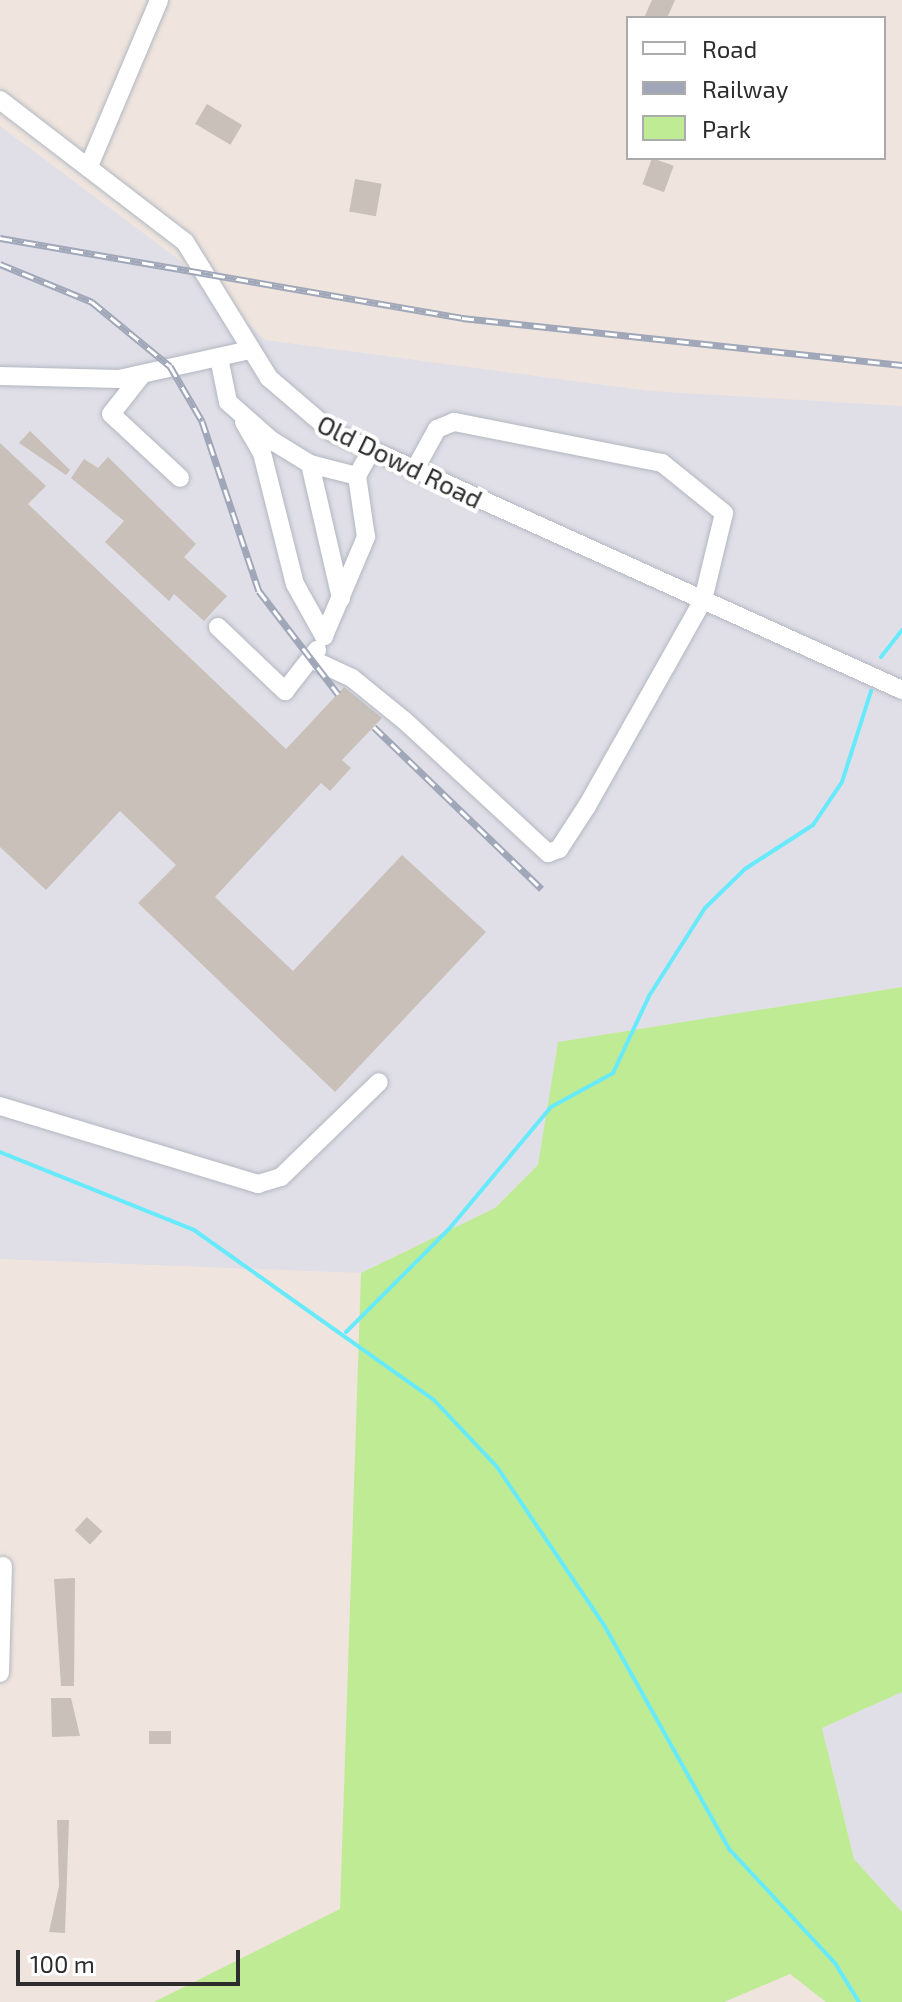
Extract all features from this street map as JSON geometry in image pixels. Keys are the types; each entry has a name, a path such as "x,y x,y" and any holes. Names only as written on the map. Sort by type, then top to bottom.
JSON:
{"street":[{"path":"89,166 159,0"},
{"name":"Old Dowd Road","path":"0,100 185,242 250,350 297,408 371,451 902,690"},
{"path":"0,376 141,376 250,350"},
{"path":"219,358 228,402 262,453 295,584 324,636"},
{"path":"141,376 111,414 180,478"},
{"path":"244,422 310,464 357,476"},
{"path":"311,659 352,678 405,721 548,853 559,849 587,806 703,600 724,513 662,463 454,422 437,429 414,471"},
{"path":"218,627 285,691 311,659 324,636 366,537 357,476 371,451"},
{"path":"310,464 341,598"},
{"path":"0,1106 258,1184 281,1177 379,1082"},
{"path":"0,1673 3,1566"}],"shaded area":[{"path":"0,126 178,259 265,340 649,391 902,406 902,987 559,1042 538,1165 495,1208 361,1273 0,1259"},
{"path":"902,1692 902,1912 854,1859 822,1728"}],"green space":[{"path":"902,987 902,1692 822,1728 854,1859 902,1912 902,2002 826,2002 790,1974 724,2002 154,2002 340,1909 361,1273 495,1208 538,1165 558,1042"}],"building":[{"path":"652,0 675,0 668,16 645,16"},
{"path":"207,104 242,125 230,145 195,124"},
{"path":"651,160 674,166 664,192 642,184"},
{"path":"355,179 382,184 376,216 349,211"},
{"path":"30,431 70,470 66,475 19,443"},
{"path":"0,443 46,486 28,504 286,749 344,687 382,718 342,760 351,768 330,791 321,783 215,897 293,971 402,855 486,932 335,1092 138,903 176,865 120,811 46,890 0,847"},
{"path":"108,457 196,544 184,557 227,596 204,621 174,594 169,601 105,542 124,521 71,478 84,459 98,468"},
{"path":"87,1517 102,1531 90,1544 75,1530"},
{"path":"75,1578 74,1686 61,1686 54,1579"},
{"path":"51,1698 71,1698 80,1736 52,1737"},
{"path":"149,1731 171,1731 171,1744 149,1744"},
{"path":"57,1820 69,1820 65,1933 49,1932 59,1886"}],"waterway":[{"path":"881,657 902,630"},
{"path":"346,1332 449,1229 551,1107 613,1073 649,996 705,908 745,869 813,825 842,782 871,691"},
{"path":"0,1152 194,1230 433,1399 497,1467 604,1625 730,1850 835,1963 859,2002"}],"railway":[{"path":"0,238 462,318 902,365"},
{"path":"0,264 92,302 170,366 202,421 259,591 338,694"},
{"path":"374,727 542,889"}]}
